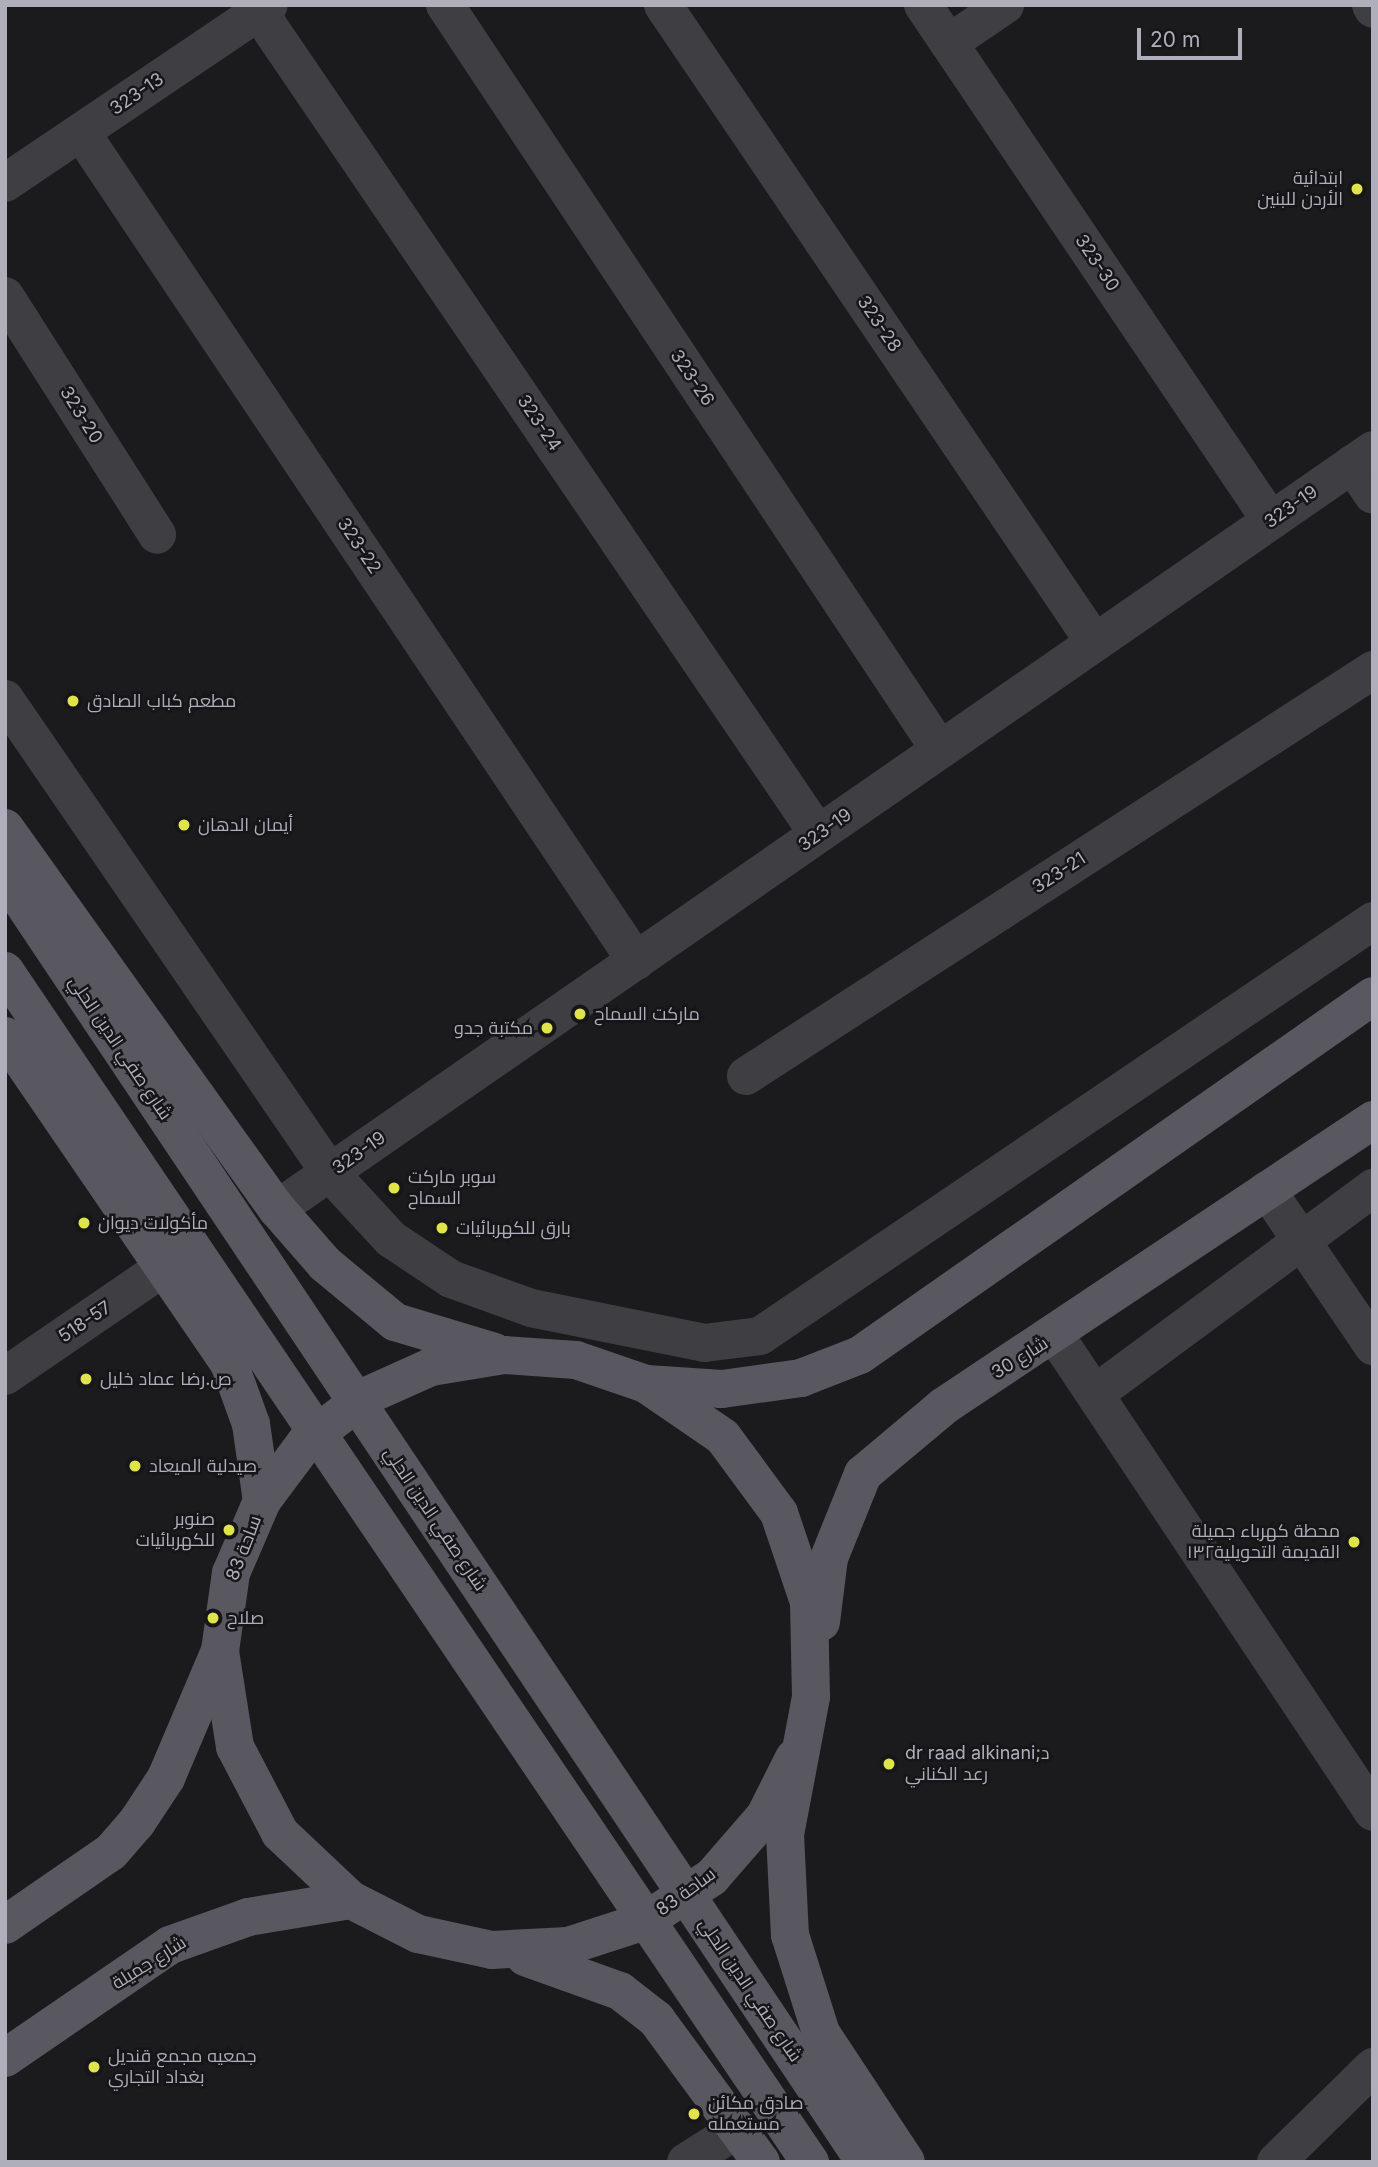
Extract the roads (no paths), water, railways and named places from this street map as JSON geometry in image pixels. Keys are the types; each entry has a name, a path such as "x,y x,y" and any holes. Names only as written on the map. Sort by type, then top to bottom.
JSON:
{"main road":[{"path":"5,828 277,1209 325,1264 395,1322 504,1355"},
{"name":"شارع صفي الدين الحلي","path":"5,876 865,2162"},
{"path":"5,971 810,2162"},
{"path":"646,1384 736,1388 801,1378 860,1355 1373,996"},
{"path":"5,1036 229,1363 251,1424 262,1501"},
{"name":"شارع 30","path":"811,1696 829,1558 863,1474 944,1406 1055,1335 1373,1120"},
{"name":"ساحة 83","path":"504,1355 576,1360 646,1384 723,1437 779,1513 809,1602 811,1696 794,1758 765,1816 712,1877 645,1922 568,1946 492,1950 418,1934 351,1900 280,1833 235,1747 220,1651 231,1573 262,1501 306,1442 365,1397 431,1367 504,1355"},
{"path":"5,1925 111,1852 137,1822 166,1778 220,1651"},
{"path":"794,1758 783,1877 803,1986 843,2072 906,2162"},
{"name":"شارع جميلة","path":"5,2058 170,1945 248,1917 351,1900"},
{"path":"492,1950 557,1965 620,1991 656,2019 761,2162"}],"street":[{"name":"323-26","path":"445,5 940,750"},
{"name":"323-28","path":"663,5 1095,643"},
{"name":"323-30","path":"923,5 1271,521"},
{"path":"949,43 1005,5"},
{"name":"323-13","path":"5,183 264,8"},
{"name":"323-24","path":"264,8 818,835"},
{"name":"323-22","path":"81,132 636,961"},
{"name":"323-20","path":"5,296 157,535"},
{"name":"323-19","path":"277,1209 1271,521 1366,470"},
{"name":"323-21","path":"746,1076 1373,670"},
{"path":"5,698 330,1173 391,1239 451,1279 531,1308 704,1343 760,1336 1373,920"},
{"path":"1096,1393 1301,1238 1373,1188"},
{"path":"1266,1190 1373,1346"},
{"name":"518-57","path":"5,1376 164,1267"},
{"path":"1055,1335 1373,1812"},
{"path":"1276,2162 1373,2067"},
{"path":"686,2162 738,2129"}],"place":[{"name":"ابتدائية الأردن للبنين","path":"1357,189"},
{"name":"مطعم كباب الصادق","path":"73,701"},
{"name":"أيمان الدهان","path":"184,825"},
{"name":"ماركت السماح","path":"580,1014"},
{"name":"مكتبة جدو","path":"547,1028"},
{"name":"سوبر ماركت السماح","path":"394,1188"},
{"name":"مأكولات ديوان","path":"84,1223"},
{"name":"بارق للكهربائيات","path":"442,1228"},
{"name":"ص.رضا عماد خليل","path":"86,1379"},
{"name":"صيدلية الميعاد","path":"135,1466"},
{"name":"صنوبر للكهربائيات","path":"229,1530"},
{"name":"محطة كهرباء جميلة القديمة التحويلية١٣٢","path":"1354,1542"},
{"name":"صلاح","path":"213,1618"},
{"name":"dr raad alkinani;د رعد الكناني","path":"889,1764"},
{"name":"جمعيه مجمع قنديل بغداد التجاري","path":"94,2067"},
{"name":"صادق مكائن مستعمله","path":"694,2114"}]}
